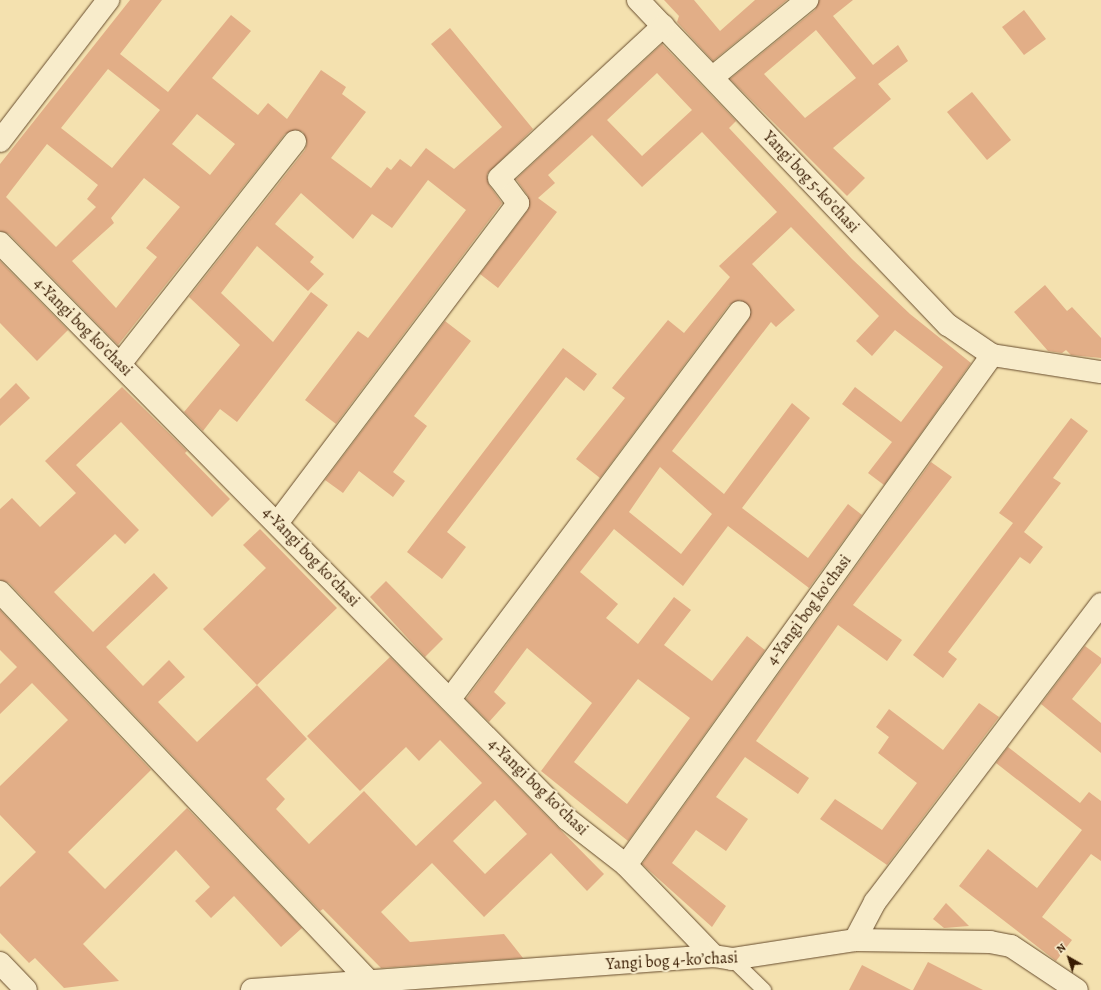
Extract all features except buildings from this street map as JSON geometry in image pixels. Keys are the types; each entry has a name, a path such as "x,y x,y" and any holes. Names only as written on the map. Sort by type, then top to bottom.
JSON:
{"street":[{"path":"0,141 108,0"},
{"name":"Yangi bog 5-koʼchasi","path":"638,0 948,325 992,355"},
{"path":"712,77 807,0"},
{"path":"278,522 518,203 499,178 663,26"},
{"path":"120,364 295,142"},
{"name":"4-Yangi bog koʼchasi","path":"0,243 278,522 567,819 626,865 723,958"},
{"path":"450,699 739,312"},
{"path":"992,355 1101,372"},
{"name":"4-Yangi bog koʼchasi","path":"626,865 992,355"},
{"path":"0,592 368,980"},
{"path":"855,940 875,902 1101,604"},
{"name":"Yangi bog 4-koʼchasi","path":"252,990 368,980 403,986 723,958 855,940 990,942 1011,946 1077,990"},
{"path":"0,963 26,990"}],"lane":[{"path":"723,958 764,990"}]}
